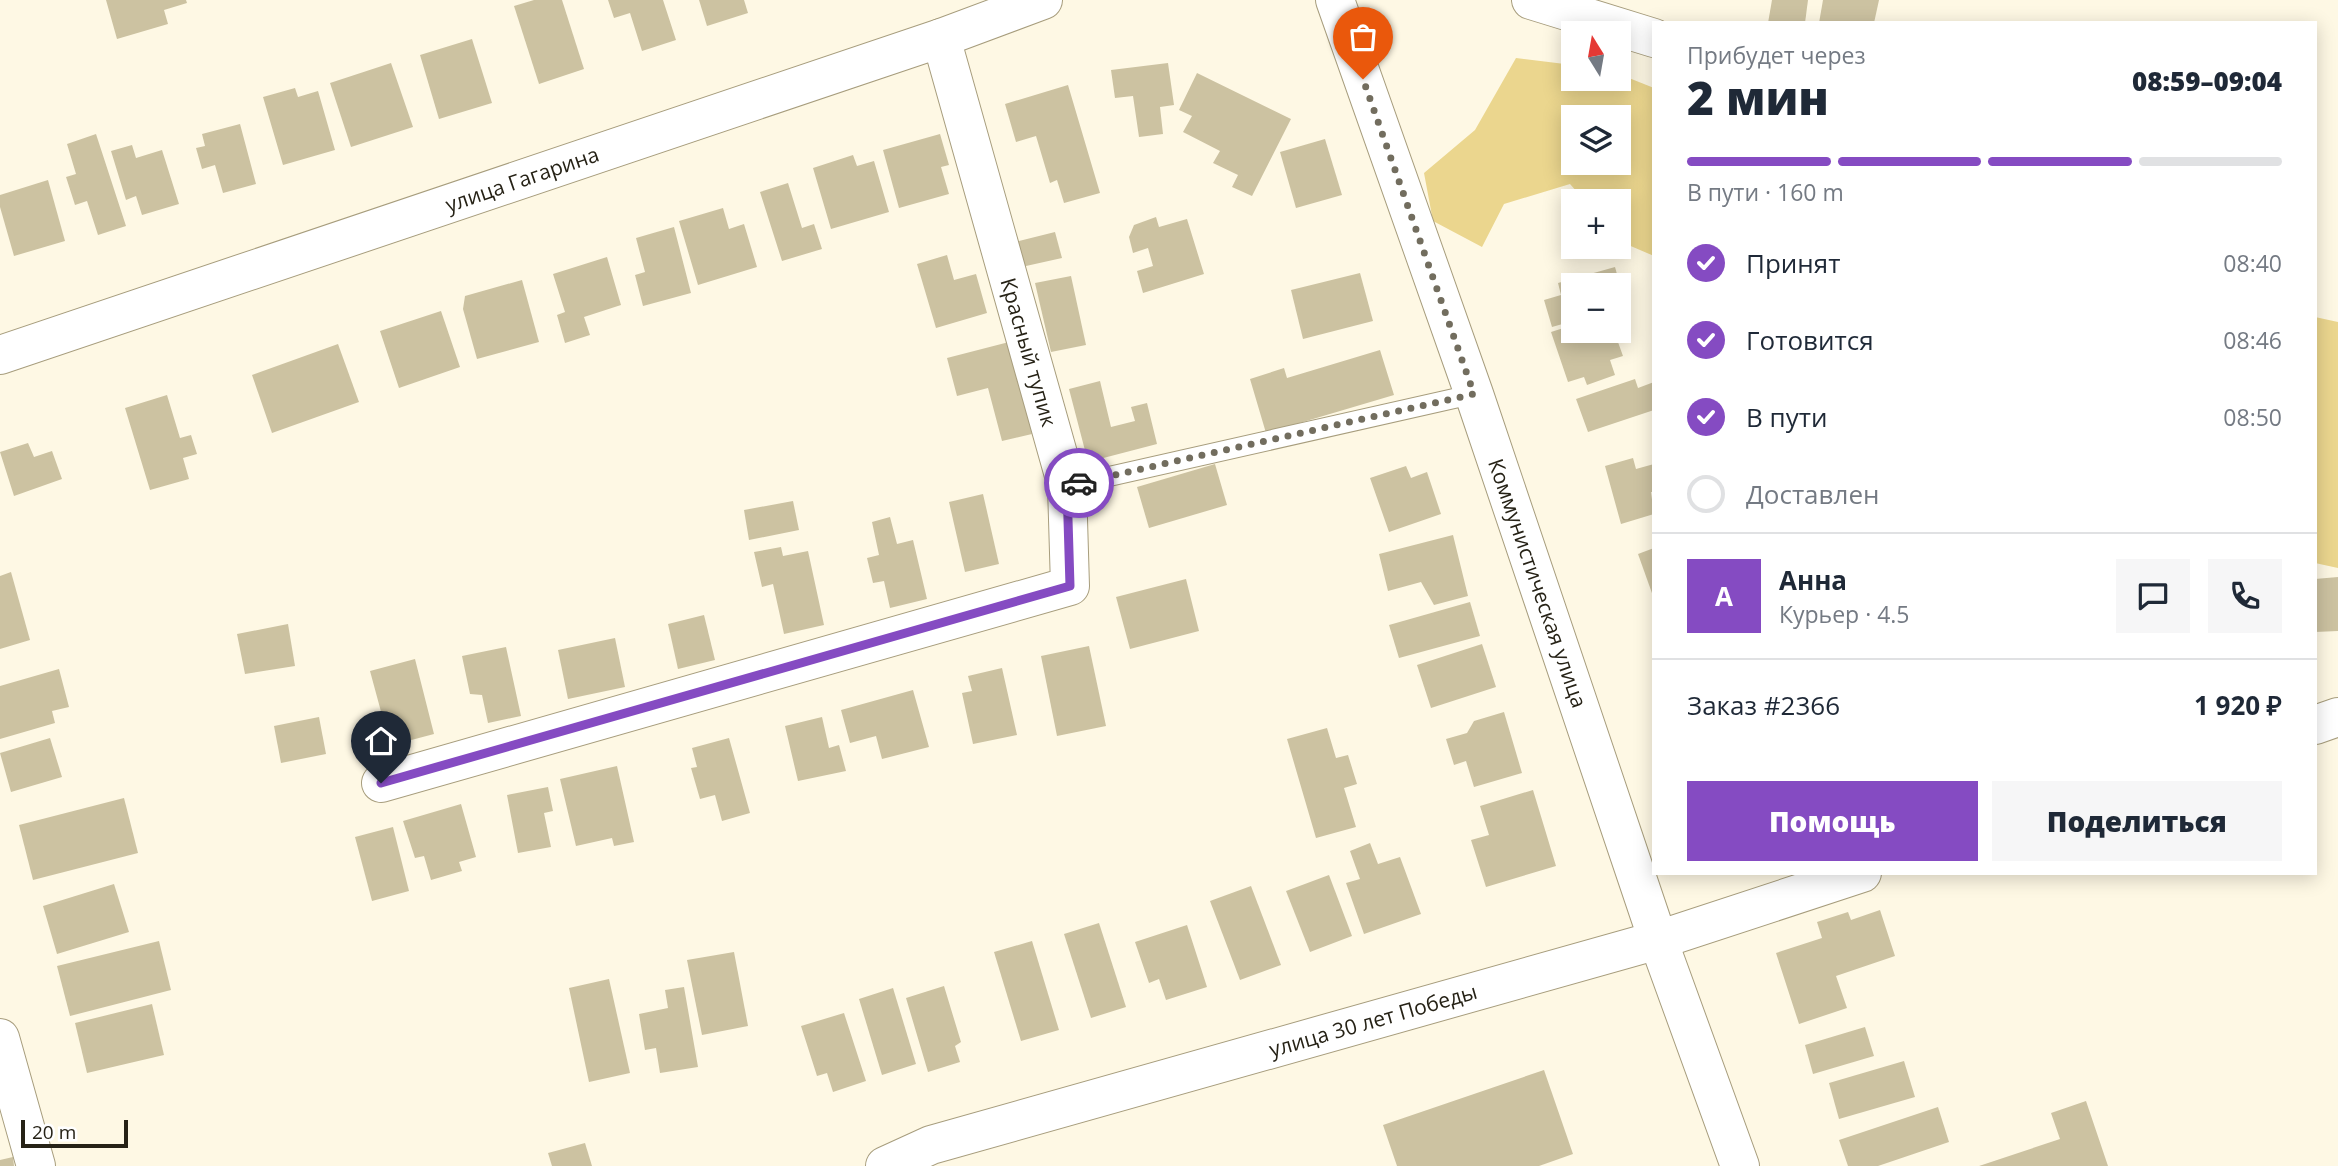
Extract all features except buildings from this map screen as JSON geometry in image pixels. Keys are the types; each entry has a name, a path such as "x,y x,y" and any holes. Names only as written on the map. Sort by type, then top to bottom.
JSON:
{"street":[{"name":"улица Гагарина","path":"0,355 941,38 1043,0"},
{"name":"Коммунистическая улица","path":"1335,0 1474,394 1658,940 1740,1166"},
{"path":"1531,0 1652,37"},
{"name":"Красный тупик","path":"381,783 1070,586 1067,486 941,38"},
{"path":"2317,724 2338,717"},
{"name":"улица 30 лет Победы","path":"885,1166 931,1145 1658,940 1856,875"},
{"path":"0,1038 36,1166"}],"lane":[{"path":"1067,486 1474,394"}],"shaded area":[{"path":"1516,58 1561,64 1561,91 1631,91 1631,79 1652,87 1652,255 1631,246 1631,189 1574,189 1570,184 1504,204 1482,247 1433,221 1424,173 1475,130"},
{"path":"2317,317 2338,322 2338,568 2317,563"}],"way so far":[{"path":"1079,483 1474,394 1363,79"}],"route":[{"path":"381,783 1070,586 1067,486 1079,483"}]}
